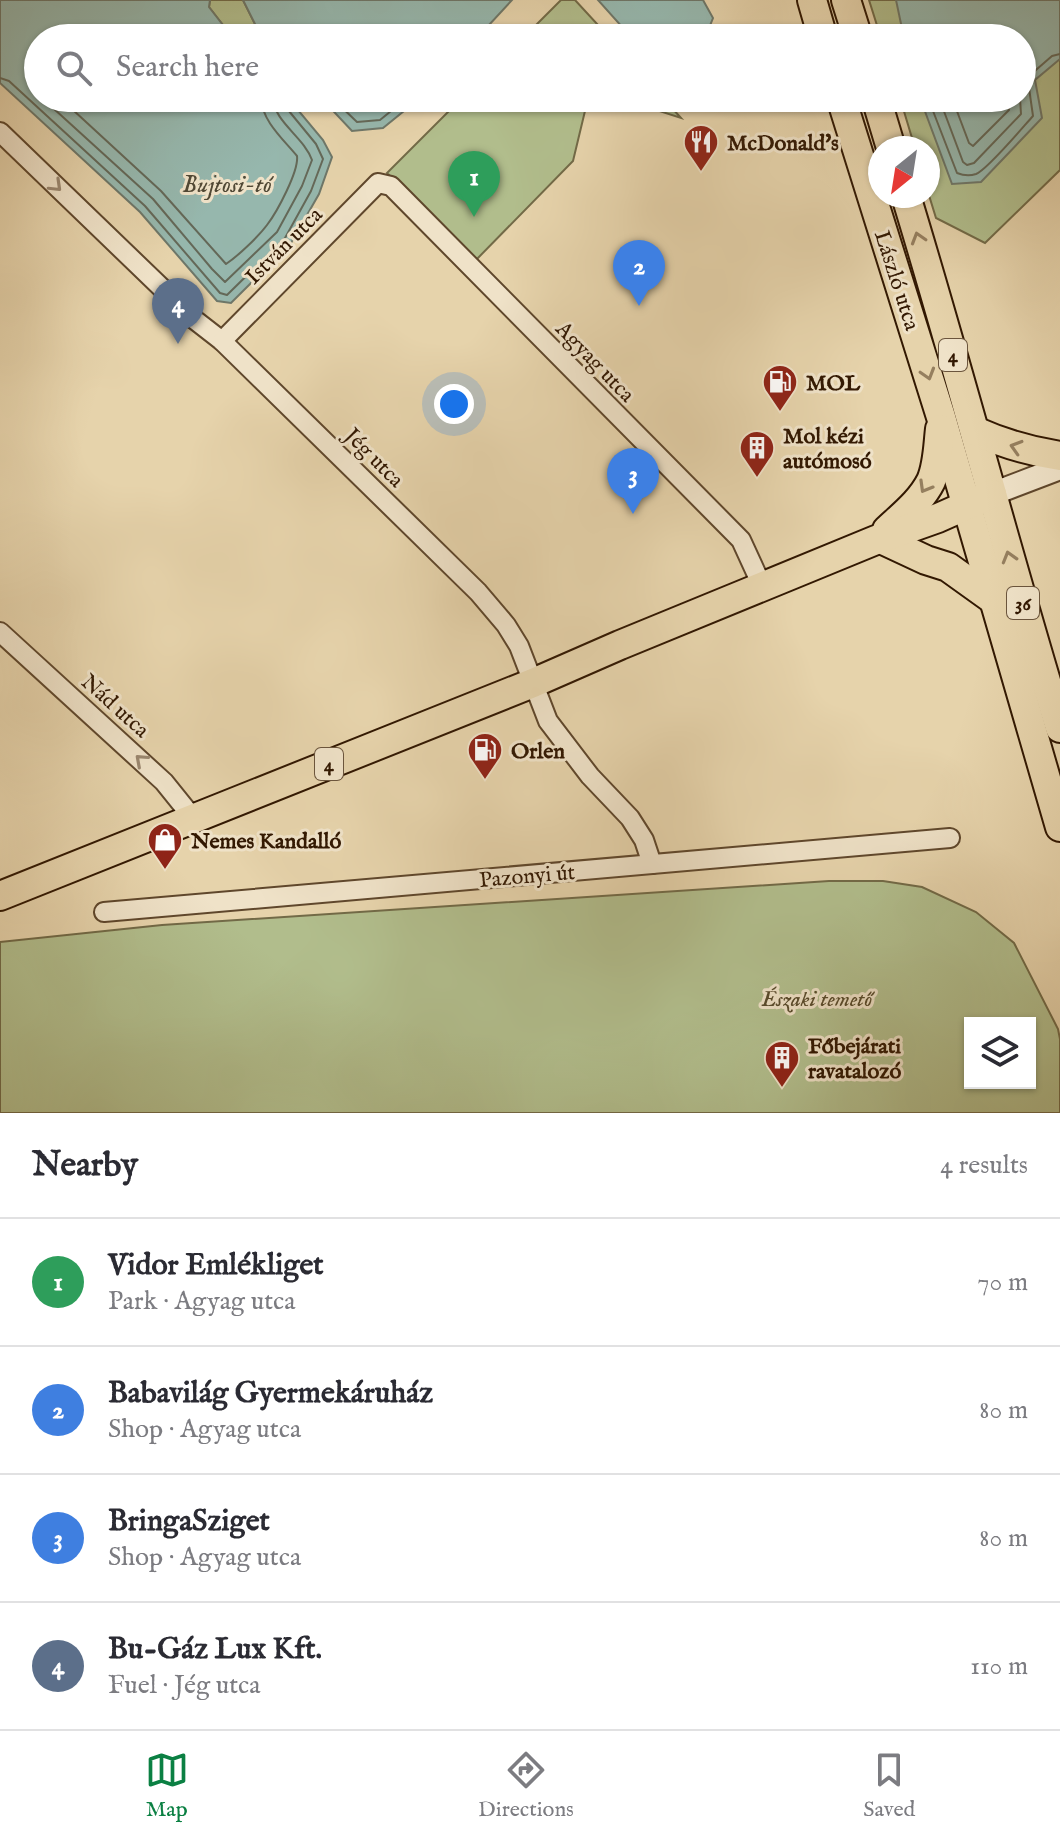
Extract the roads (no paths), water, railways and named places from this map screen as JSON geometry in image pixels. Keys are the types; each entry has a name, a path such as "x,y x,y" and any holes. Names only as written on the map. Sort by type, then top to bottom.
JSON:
{"main road":[{"path":"812,0 819,24"},
{"path":"846,0 854,24"},
{"name":"László utca","path":"845,112 941,417 979,499"},
{"path":"880,112 887,136"},
{"name":"László utca","path":"910,208 975,431 979,499"},
{"name":"4","path":"878,540 914,506 931,481 937,460 941,417"},
{"path":"975,431 1009,446 1060,456"},
{"name":"4","path":"0,896 533,683 979,499"},
{"name":"36","path":"979,499 994,600 1060,827"},
{"name":"36","path":"979,499 1060,728"},
{"path":"878,540 948,567 994,600"}],"street":[{"name":"Jég utca","path":"0,132 195,320 222,341 478,592 519,646 548,721 590,776 630,818 644,840 652,864"},
{"name":"István utca","path":"222,341 378,183"},
{"name":"Agyag utca","path":"378,183 391,186 741,540 763,588"},
{"path":"979,499 1060,468"},
{"name":"Nád utca","path":"0,632 164,782 193,818"},
{"name":"Pazonyi út","path":"104,912 950,838"}],"water":[{"name":"Bujtosi-tó","path":"0,0 210,0 209,7 222,24 24,24 24,105 0,83"},
{"path":"243,0 512,0 490,24 255,24"},
{"path":"598,0 703,0 713,18 711,24 619,24"},
{"path":"896,0 1060,0 1060,59 1036,79 1036,24 901,24"},
{"path":"1036,85 1042,118 981,182 952,184 940,152 940,136 934,136 925,112 1036,112"},
{"name":"Bujtosi-tó","path":"31,112 300,112 323,140 332,157 319,194 291,243 231,303 217,301 140,212"},
{"path":"334,112 403,112 383,128 352,131"}],"place":[{"name":"McDonald's","path":"701,173"},
{"name":"Vidor Emlékliget","path":"474,217"},
{"name":"Babavilág Gyermekáruház","path":"639,306"},
{"name":"Bu-Gáz Lux Kft.","path":"178,344"},
{"name":"MOL","path":"780,413"},
{"name":"Mol kézi autómosó","path":"757,479"},
{"name":"BringaSziget","path":"633,514"},
{"name":"Orlen","path":"485,781"},
{"name":"Nemes Kandalló","path":"165,871"},
{"name":"Főbejárati ravatalozó","path":"782,1089"}],"park label":[{"name":"Északi temető","path":"817,998"}]}
